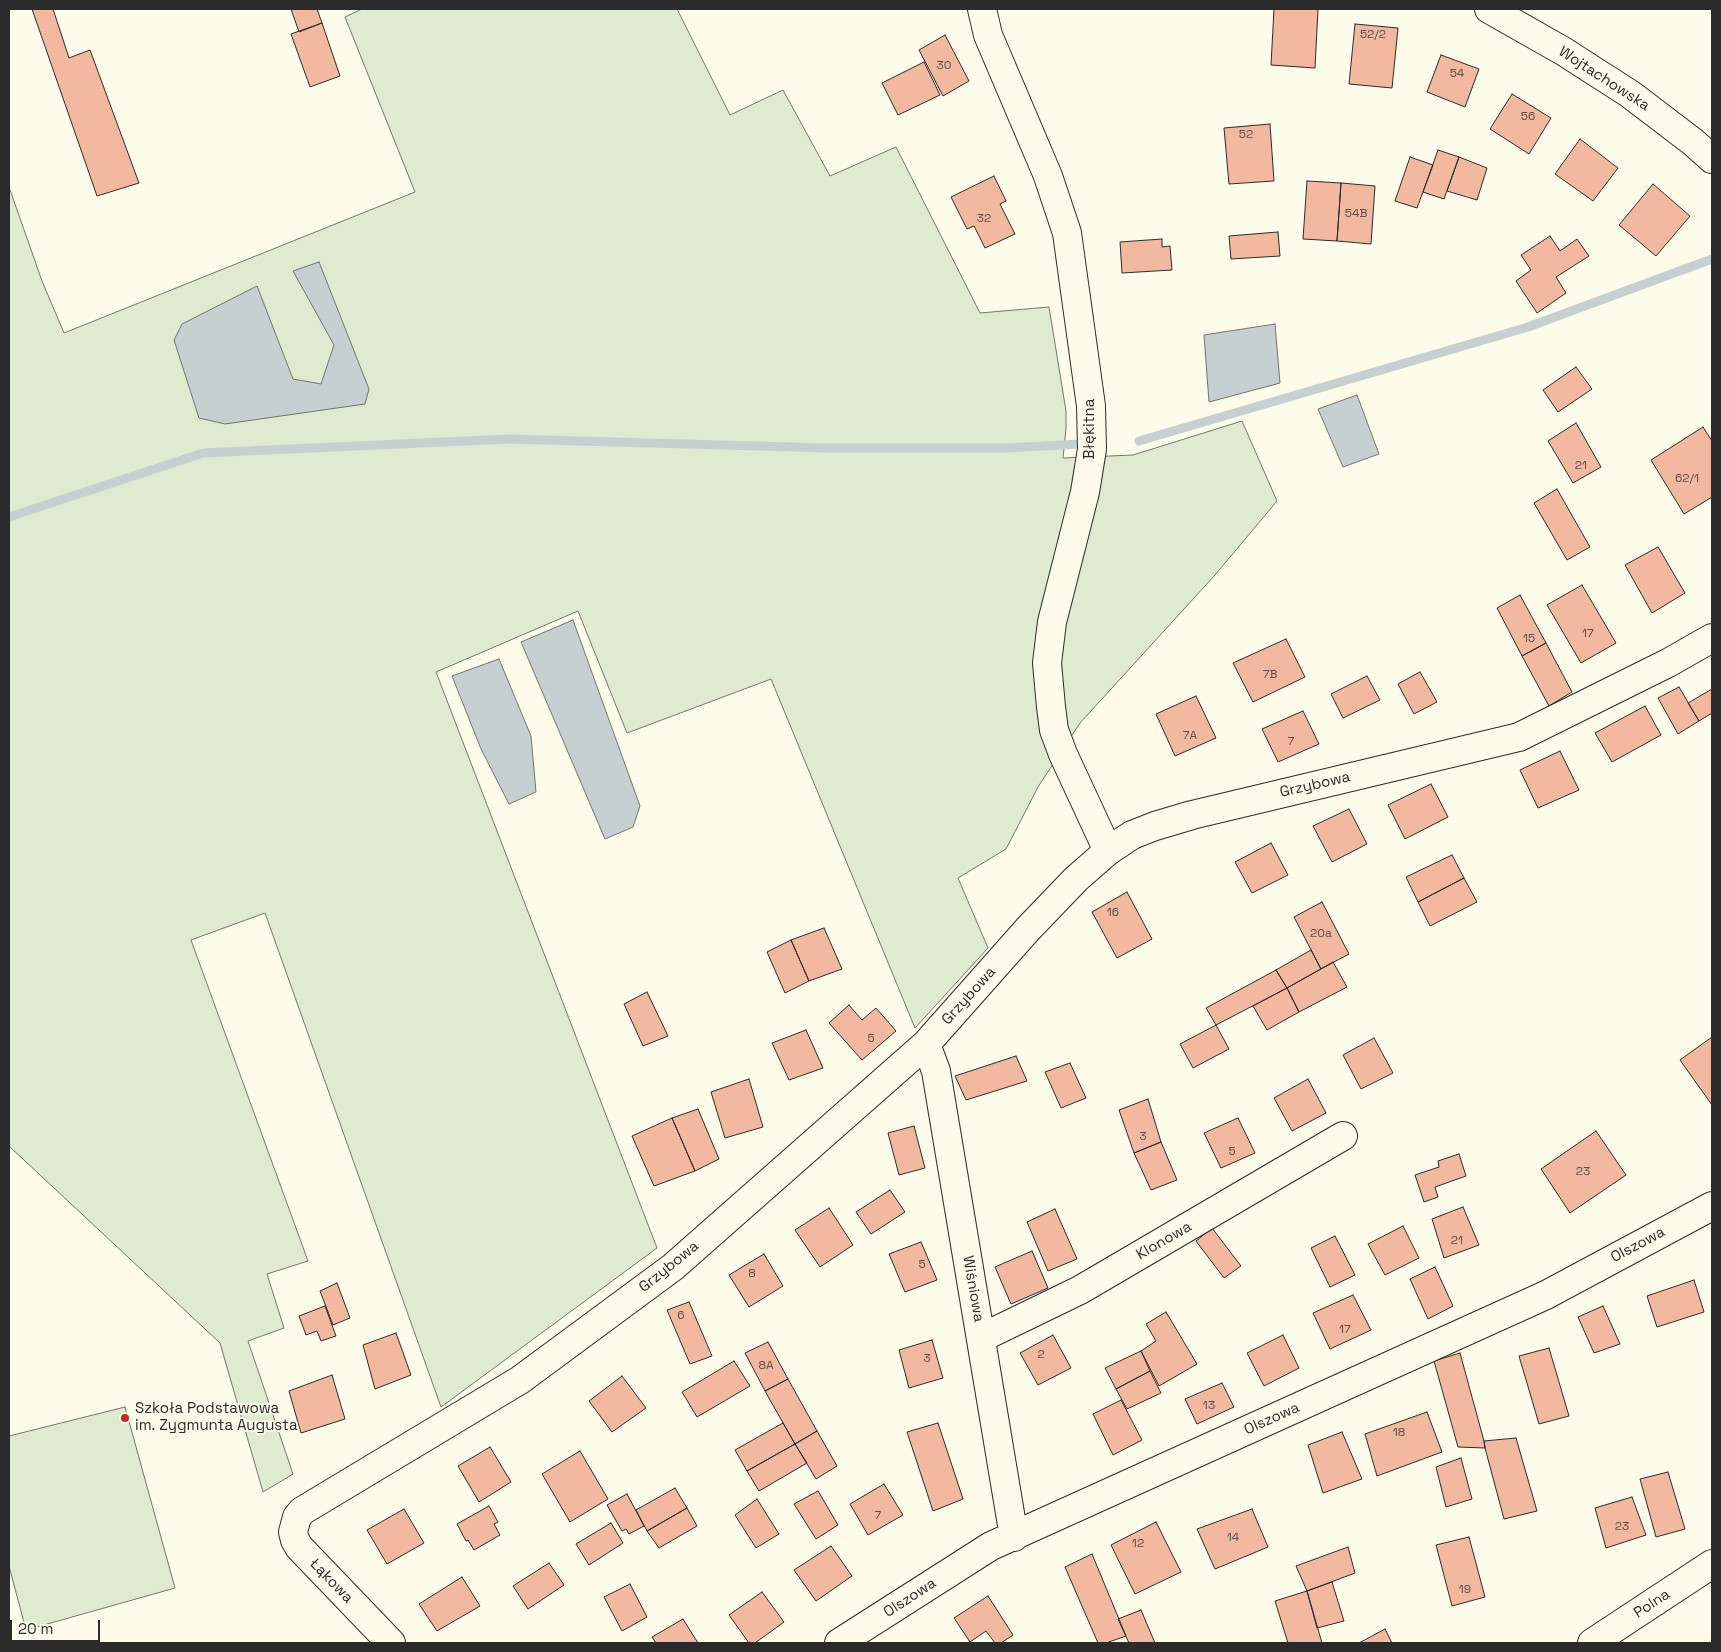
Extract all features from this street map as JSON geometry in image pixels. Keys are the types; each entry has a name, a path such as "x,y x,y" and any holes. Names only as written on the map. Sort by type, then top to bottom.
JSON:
{"street":[{"name":"Błękitna","path":"982,9 988,35 1048,176 1067,233 1091,406 1092,449 1085,492 1052,622 1048,679 1054,730 1063,754 1108,851"},
{"name":"Wojtachowska","path":"1491,9 1630,94 1693,142 1712,159"},
{"name":"Grzybowa","path":"302,1511 520,1380 672,1267 926,1044 1028,929 1076,879 1108,851 1132,835 1192,815 1520,736 1668,663 1712,638"},
{"name":"Wiśniowa","path":"926,1044 936,1071 1014,1536"},
{"name":"Klonowa","path":"981,1338 1080,1290 1343,1136"},
{"name":"Olszowa","path":"839,1643 991,1546 1546,1295 1712,1206"},
{"name":"Łąkowa","path":"302,1511 297,1517 293,1532 299,1547 391,1643"},
{"name":"Polna","path":"1592,1643 1712,1564"}],"green space":[{"path":"362,9 677,9 730,115 783,90 830,176 896,147 980,313 1049,307 1066,411 1063,458 1133,455 1242,421 1277,501 1215,575 1080,723 1038,787 1006,849 958,878 988,948 915,1028 771,679 627,733 578,611 436,672 657,1248 441,1407 265,913 191,940 308,1261 267,1274 284,1328 248,1341 293,1474 263,1492 220,1343 9,1146 9,187 42,281 64,333 415,192 345,17"},
{"path":"125,1407 175,1588 26,1630 9,1566 9,1436"}],"shaded area":[{"path":"319,262 369,389 365,404 225,424 199,418 174,340 182,324 257,286 293,379 321,384 334,345 293,271"},
{"path":"1275,324 1280,383 1209,402 1204,335"},
{"path":"1357,395 1379,454 1343,467 1318,409"},
{"path":"573,620 640,806 633,827 605,839 521,642"},
{"path":"499,659 531,736 536,792 509,804 481,749 452,676"}],"building":[{"path":"32,9 53,9 69,58 90,50 139,183 97,196"},
{"path":"291,9 317,9 322,23 299,32"},
{"path":"1274,9 1318,9 1315,68 1271,65"},
{"path":"322,23 340,76 310,87 291,34"},
{"path":"1355,24 1398,28 1392,88 1349,84"},
{"path":"945,35 969,81 943,96 919,50"},
{"path":"1441,55 1479,69 1465,107 1427,92"},
{"path":"924,62 940,95 898,115 882,83"},
{"path":"1512,94 1551,118 1529,154 1490,129"},
{"path":"1270,124 1274,181 1229,184 1224,128"},
{"path":"1580,139 1618,168 1593,201 1555,174"},
{"path":"1438,150 1459,157 1444,199 1423,192"},
{"path":"1410,157 1433,165 1417,208 1395,201"},
{"path":"1459,157 1487,168 1477,200 1447,191"},
{"path":"994,176 1006,201 1000,204 1015,234 985,248 974,226 967,229 951,197"},
{"path":"1307,181 1341,183 1337,241 1303,239"},
{"path":"1341,183 1375,186 1371,244 1337,241"},
{"path":"1653,184 1690,216 1656,256 1619,225"},
{"path":"1278,232 1280,256 1231,259 1229,236"},
{"path":"1550,236 1560,251 1577,239 1589,256 1556,277 1566,293 1537,313 1516,281 1531,270 1521,255"},
{"path":"1162,239 1162,247 1170,246 1172,270 1122,273 1120,242"},
{"path":"1576,367 1592,389 1558,412 1543,390"},
{"path":"1576,423 1601,467 1573,483 1548,441"},
{"path":"1703,427 1712,441 1712,497 1684,514 1651,460"},
{"path":"1557,489 1590,547 1567,560 1534,503"},
{"path":"1658,547 1685,593 1652,613 1625,565"},
{"path":"1582,585 1616,643 1581,663 1547,605"},
{"path":"1520,595 1546,643 1522,656 1497,608"},
{"path":"1286,639 1305,677 1253,702 1233,663"},
{"path":"1546,643 1572,692 1549,706 1522,656"},
{"path":"1420,672 1437,702 1414,714 1398,684"},
{"path":"1367,676 1380,700 1343,718 1331,694"},
{"path":"1679,687 1699,721 1678,734 1658,698"},
{"path":"1712,689 1712,713 1699,721 1688,703"},
{"path":"1196,696 1216,738 1175,756 1156,714"},
{"path":"1645,706 1661,735 1612,762 1595,733"},
{"path":"1303,711 1319,744 1278,762 1262,729"},
{"path":"1560,751 1579,790 1538,808 1520,770"},
{"path":"1431,784 1448,817 1405,839 1388,805"},
{"path":"1349,809 1367,844 1332,862 1313,826"},
{"path":"1271,843 1288,875 1252,893 1235,862"},
{"path":"1452,855 1464,878 1418,902 1406,877"},
{"path":"1464,878 1477,902 1430,926 1418,902"},
{"path":"1127,892 1152,939 1117,958 1092,912"},
{"path":"1322,902 1349,954 1321,969 1294,917"},
{"path":"824,928 842,969 809,981 791,940"},
{"path":"791,940 809,981 785,993 767,952"},
{"path":"1311,950 1321,969 1287,988 1276,970"},
{"path":"1333,962 1347,987 1299,1012 1287,988"},
{"path":"1276,970 1287,988 1216,1025 1206,1008"},
{"path":"1287,988 1299,1012 1267,1030 1253,1006"},
{"path":"647,992 668,1036 643,1046 624,1004"},
{"path":"849,1005 862,1020 876,1008 896,1031 862,1060 829,1023"},
{"path":"1216,1025 1229,1049 1193,1068 1180,1044"},
{"path":"806,1030 823,1068 789,1080 772,1043"},
{"path":"1712,1037 1712,1105 1680,1060"},
{"path":"1374,1038 1393,1073 1361,1089 1343,1055"},
{"path":"1016,1056 1027,1081 966,1100 955,1076"},
{"path":"1070,1063 1086,1098 1061,1108 1045,1072"},
{"path":"749,1079 763,1127 725,1138 711,1092"},
{"path":"1308,1079 1326,1113 1292,1131 1274,1098"},
{"path":"1148,1099 1161,1142 1134,1153 1119,1110"},
{"path":"698,1109 719,1159 695,1171 672,1118"},
{"path":"672,1118 695,1171 654,1186 632,1136"},
{"path":"1238,1118 1255,1153 1221,1168 1204,1133"},
{"path":"914,1126 925,1168 899,1175 888,1133"},
{"path":"1596,1131 1626,1175 1570,1213 1541,1169"},
{"path":"1161,1142 1177,1180 1151,1190 1134,1153"},
{"path":"1459,1154 1466,1176 1435,1187 1438,1197 1424,1202 1415,1175 1439,1167 1438,1161"},
{"path":"890,1190 905,1212 871,1234 856,1212"},
{"path":"1463,1207 1479,1245 1444,1258 1432,1219"},
{"path":"829,1208 853,1245 820,1267 795,1230"},
{"path":"1055,1209 1077,1259 1048,1271 1027,1222"},
{"path":"1403,1226 1419,1258 1385,1275 1368,1244"},
{"path":"1212,1228 1241,1266 1224,1278 1196,1241"},
{"path":"1335,1236 1355,1275 1330,1287 1311,1248"},
{"path":"921,1242 937,1280 905,1292 889,1254"},
{"path":"1032,1251 1048,1288 1011,1304 995,1267"},
{"path":"764,1254 783,1286 749,1307 729,1275"},
{"path":"1435,1267 1453,1306 1428,1319 1410,1279"},
{"path":"1694,1280 1704,1312 1657,1327 1647,1296"},
{"path":"337,1283 350,1318 333,1325 320,1291"},
{"path":"1353,1295 1371,1330 1330,1349 1313,1313"},
{"path":"689,1302 712,1356 690,1364 667,1310"},
{"path":"325,1306 336,1336 321,1341 317,1331 306,1335 299,1316"},
{"path":"1603,1306 1620,1344 1594,1353 1578,1317"},
{"path":"1166,1312 1197,1364 1159,1386 1141,1351 1156,1341 1146,1324"},
{"path":"396,1333 411,1375 375,1389 363,1345"},
{"path":"1053,1335 1071,1368 1038,1385 1020,1353"},
{"path":"1283,1335 1299,1368 1264,1386 1247,1353"},
{"path":"932,1340 943,1378 909,1388 899,1350"},
{"path":"768,1342 788,1379 765,1391 745,1353"},
{"path":"1549,1348 1569,1416 1539,1424 1519,1356"},
{"path":"1141,1351 1150,1371 1116,1389 1105,1368"},
{"path":"1460,1353 1485,1448 1458,1447 1434,1361"},
{"path":"734,1361 750,1386 697,1417 682,1392"},
{"path":"1150,1371 1161,1393 1127,1409 1116,1389"},
{"path":"332,1375 345,1419 301,1433 289,1391"},
{"path":"622,1376 646,1408 612,1432 589,1401"},
{"path":"788,1379 817,1431 795,1444 765,1391"},
{"path":"1222,1383 1234,1407 1197,1424 1185,1399"},
{"path":"1121,1400 1142,1440 1113,1455 1093,1414"},
{"path":"1427,1412 1442,1452 1377,1476 1365,1434"},
{"path":"783,1423 795,1444 747,1471 735,1450"},
{"path":"938,1423 963,1499 933,1511 907,1432"},
{"path":"817,1431 837,1466 816,1479 795,1444"},
{"path":"1342,1432 1362,1479 1323,1493 1308,1445"},
{"path":"1516,1438 1537,1511 1504,1519 1484,1441"},
{"path":"795,1444 807,1463 759,1491 747,1471"},
{"path":"490,1447 511,1482 479,1502 458,1466"},
{"path":"580,1451 608,1499 570,1522 542,1474"},
{"path":"1461,1458 1472,1499 1446,1507 1436,1467"},
{"path":"1668,1472 1685,1529 1656,1537 1640,1479"},
{"path":"884,1484 903,1515 868,1535 850,1504"},
{"path":"675,1488 687,1508 647,1531 636,1510"},
{"path":"818,1491 838,1525 816,1539 794,1504"},
{"path":"627,1494 644,1526 629,1534 626,1529 622,1531 607,1505"},
{"path":"1632,1497 1646,1535 1606,1548 1595,1508"},
{"path":"757,1499 779,1534 756,1548 735,1515"},
{"path":"489,1506 498,1522 494,1524 500,1535 474,1550 468,1540 466,1541 457,1524"},
{"path":"687,1508 697,1526 659,1548 647,1531"},
{"path":"404,1509 424,1543 387,1564 367,1530"},
{"path":"1252,1509 1268,1547 1215,1569 1197,1529"},
{"path":"1156,1522 1181,1572 1135,1594 1111,1545"},
{"path":"611,1523 623,1543 589,1565 576,1544"},
{"path":"1469,1537 1485,1597 1452,1606 1436,1545"},
{"path":"831,1546 852,1576 816,1601 794,1570"},
{"path":"1348,1547 1355,1573 1307,1591 1296,1566"},
{"path":"1092,1554 1126,1636 1106,1643 1098,1643 1065,1567"},
{"path":"549,1563 564,1585 528,1609 513,1586"},
{"path":"462,1577 480,1606 437,1631 419,1604"},
{"path":"1332,1582 1344,1621 1317,1628 1307,1591"},
{"path":"630,1584 647,1617 622,1631 604,1597"},
{"path":"1307,1591 1322,1643 1288,1643 1275,1601"},
{"path":"762,1592 784,1622 755,1643 749,1643 729,1615"},
{"path":"988,1596 1013,1635 1001,1643 995,1643 986,1631 970,1642 954,1618"},
{"path":"1141,1610 1155,1643 1129,1643 1118,1619"},
{"path":"683,1619 698,1643 656,1643 652,1637"},
{"path":"1385,1629 1392,1643 1359,1643"}],"waterway":[{"path":"1139,441 1528,327 1712,259"},
{"path":"9,517 203,453 509,439 827,448 1007,448 1080,444"}],"place":[{"name":"Szkoła Podstawowa im. Zygmunta Augusta","path":"125,1418"}]}
